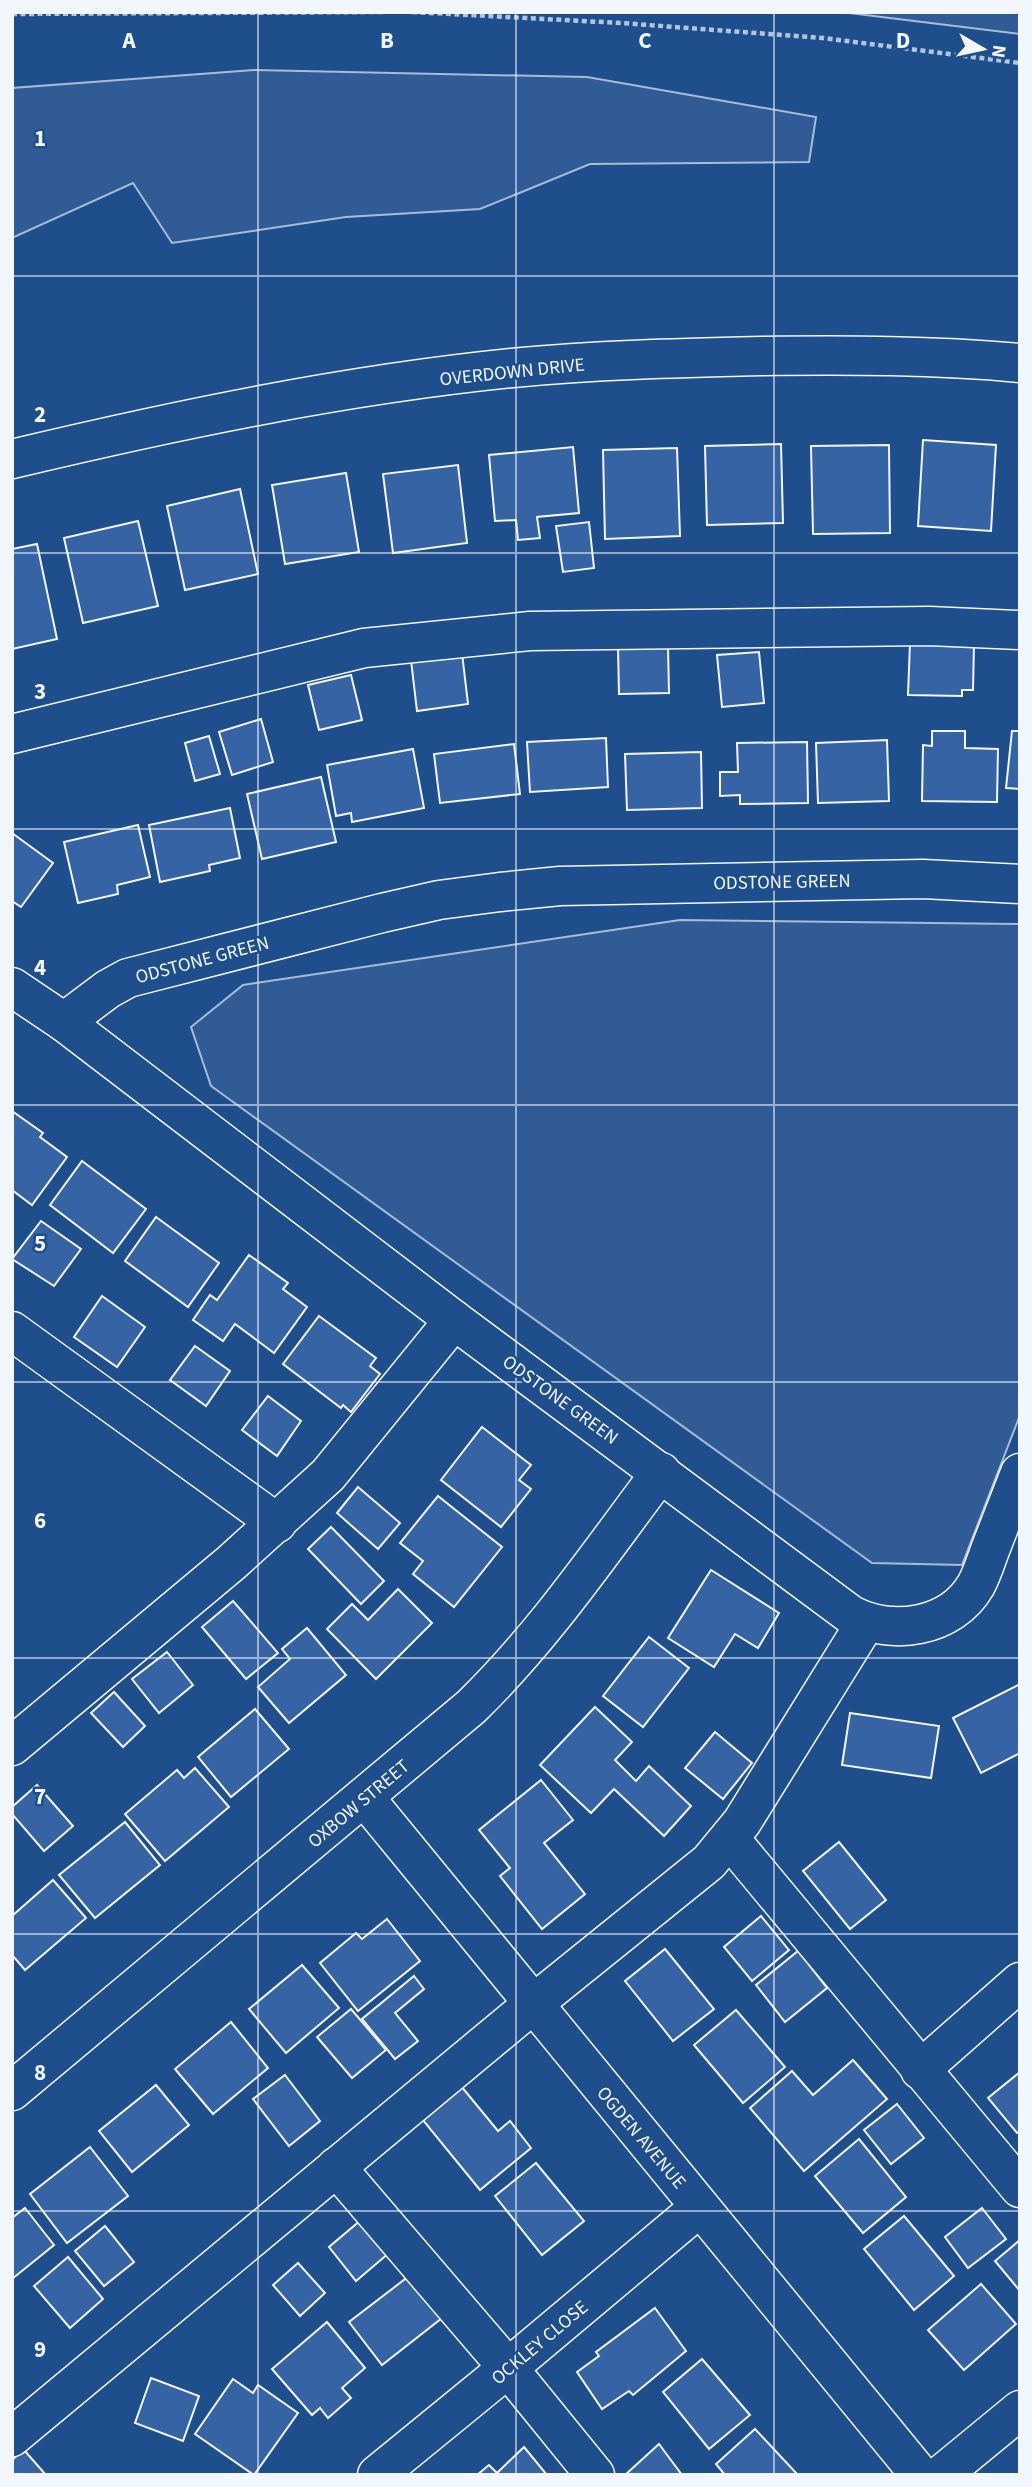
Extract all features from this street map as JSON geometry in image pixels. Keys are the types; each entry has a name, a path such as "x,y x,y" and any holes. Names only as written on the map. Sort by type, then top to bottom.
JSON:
{"street":[{"name":"OVERDOWN DRIVE","path":"12,459 282,402 511,369 608,361 807,356 909,356 1020,363"},
{"path":"12,734 378,647 530,631 929,626 1020,630"},
{"name":"ODSTONE GREEN","path":"64,1022 108,989 128,978 439,900 560,886 923,879 1020,884"},
{"name":"ODSTONE GREEN","path":"12,987 64,1022 454,1320 851,1615 866,1622 899,1627 920,1625 961,1604 976,1585 1020,1474"},
{"path":"12,1746 277,1523 328,1475 454,1320"},
{"path":"12,1331 277,1523"},
{"name":"OXBOW STREET","path":"12,2091 471,1707 522,1655 559,1610 661,1472"},
{"path":"12,2437 533,2004 709,1862 730,1839 866,1622"},
{"name":"OGDEN AVENUE","path":"365,1798 920,2475"},
{"path":"730,1839 1020,2188"},
{"path":"920,2070 1020,1982"},
{"path":"336,2167 508,2368 595,2475"},
{"name":"OCKLEY CLOSE","path":"377,2475 700,2207"},
{"path":"941,2475 1020,2410"}],"path":[{"path":"12,14 385,12"},
{"path":"412,12 621,23 822,38 1020,63"}],"shaded area":[{"path":"841,12 1020,12 1020,34"},
{"path":"254,70 587,77 816,117 809,162 590,164 480,209 346,217 172,243 133,183 12,238 12,88"},
{"path":"680,920 1020,924 1020,1415 962,1565 872,1563 211,1086 191,1027 243,985"}],"building":[{"path":"923,440 996,445 991,531 918,526"},
{"path":"781,444 783,523 707,525 705,446"},
{"path":"889,445 890,533 813,534 811,446"},
{"path":"573,447 579,513 537,517 540,538 518,540 516,520 495,521 489,455"},
{"path":"677,448 680,536 605,539 603,450"},
{"path":"458,465 467,543 393,553 383,474"},
{"path":"346,473 359,552 285,564 272,485"},
{"path":"240,489 258,574 185,590 167,506"},
{"path":"138,521 158,606 83,623 64,538"},
{"path":"589,522 594,568 563,572 556,526"},
{"path":"37,544 57,639 12,649 12,549"},
{"path":"910,642 974,644 973,690 962,690 962,696 908,695"},
{"path":"668,646 669,693 619,694 618,647"},
{"path":"759,652 764,703 722,707 717,655"},
{"path":"462,653 468,704 417,711 411,660"},
{"path":"351,675 362,720 319,730 308,685"},
{"path":"261,719 273,762 232,775 219,732"},
{"path":"932,731 965,731 965,748 998,749 997,802 922,801 923,745 932,746"},
{"path":"1012,731 1020,731 1020,789 1006,788"},
{"path":"209,736 220,774 195,781 185,743"},
{"path":"606,738 608,787 530,792 527,742"},
{"path":"887,740 889,801 818,803 816,743"},
{"path":"807,742 808,803 740,804 740,795 720,796 720,772 738,772 737,743"},
{"path":"514,744 520,794 440,803 434,754"},
{"path":"413,749 424,808 352,822 351,813 336,816 327,765"},
{"path":"701,752 702,808 627,810 625,754"},
{"path":"321,777 336,842 262,859 247,794"},
{"path":"230,808 240,858 209,865 210,871 160,882 149,825"},
{"path":"138,825 150,877 117,885 118,894 78,903 64,842"},
{"path":"12,833 53,863 21,907 12,901"},
{"path":"12,1111 43,1133 40,1137 67,1157 32,1205 12,1190"},
{"path":"82,1161 146,1209 113,1253 50,1205"},
{"path":"156,1217 219,1263 188,1307 125,1261"},
{"path":"41,1221 81,1249 54,1286 12,1259"},
{"path":"249,1255 288,1283 283,1289 307,1307 274,1353 235,1324 223,1341 193,1320 210,1295 217,1300"},
{"path":"102,1296 145,1327 117,1367 74,1337"},
{"path":"319,1316 376,1358 370,1366 380,1374 351,1412 343,1405 341,1408 283,1364"},
{"path":"195,1346 230,1371 206,1406 170,1380"},
{"path":"268,1396 301,1421 277,1456 242,1430"},
{"path":"482,1427 531,1465 519,1480 531,1489 501,1527 441,1480"},
{"path":"358,1487 400,1523 378,1549 337,1513"},
{"path":"438,1496 502,1547 454,1607 413,1574 423,1561 400,1543"},
{"path":"331,1527 384,1581 361,1604 308,1549"},
{"path":"711,1570 779,1613 758,1648 735,1634 714,1667 668,1638"},
{"path":"398,1589 432,1623 376,1679 327,1629 352,1604 368,1620"},
{"path":"233,1601 278,1653 246,1679 202,1627"},
{"path":"307,1628 346,1675 289,1723 258,1687 290,1659 282,1649"},
{"path":"649,1637 689,1668 643,1727 603,1696"},
{"path":"167,1652 193,1685 159,1713 132,1679"},
{"path":"1020,1684 1020,1753 981,1773 953,1718"},
{"path":"114,1692 145,1726 123,1747 91,1713"},
{"path":"595,1707 632,1742 615,1760 636,1781 649,1766 691,1806 664,1836 614,1789 591,1813 540,1765"},
{"path":"255,1709 289,1749 231,1797 198,1757"},
{"path":"850,1713 939,1726 931,1778 842,1765"},
{"path":"715,1732 752,1763 723,1799 685,1768"},
{"path":"195,1768 229,1807 165,1861 125,1814 177,1770 184,1778"},
{"path":"541,1780 573,1820 544,1843 585,1894 542,1929 500,1876 510,1868 479,1830"},
{"path":"37,1785 73,1826 44,1851 12,1814 12,1807"},
{"path":"125,1822 160,1865 95,1918 59,1875"},
{"path":"839,1842 886,1900 850,1929 803,1871"},
{"path":"53,1880 86,1918 25,1970 12,1955 12,1916"},
{"path":"761,1916 789,1950 752,1981 724,1947"},
{"path":"387,1919 420,1961 358,2011 320,1963 356,1933 362,1939"},
{"path":"665,1949 714,2009 673,2041 625,1981"},
{"path":"798,1951 827,1988 785,2022 756,1985"},
{"path":"302,1965 339,2008 286,2053 249,2009"},
{"path":"414,1976 424,1989 395,2013 418,2041 395,2059 362,2019"},
{"path":"351,2009 386,2050 352,2078 317,2037"},
{"path":"736,2010 785,2067 743,2103 694,2045"},
{"path":"231,2022 268,2068 213,2114 175,2069"},
{"path":"853,2060 887,2099 804,2171 750,2108 792,2071 813,2095"},
{"path":"1020,2072 1020,2131 1017,2133 988,2098"},
{"path":"285,2075 320,2121 289,2146 253,2099"},
{"path":"156,2085 189,2125 132,2172 99,2131"},
{"path":"461,2086 498,2131 510,2121 531,2148 480,2190 422,2119"},
{"path":"897,2104 924,2138 891,2164 864,2130"},
{"path":"859,2139 906,2197 863,2233 815,2176"},
{"path":"90,2147 128,2196 67,2243 30,2194"},
{"path":"536,2163 584,2221 542,2255 495,2196"},
{"path":"25,2208 54,2245 12,2279 12,2218"},
{"path":"982,2208 1006,2239 968,2268 945,2237"},
{"path":"904,2216 954,2276 914,2310 864,2249"},
{"path":"361,2220 389,2253 356,2281 329,2247"},
{"path":"105,2226 134,2262 104,2286 75,2251"},
{"path":"1020,2240 1020,2291 995,2261"},
{"path":"68,2257 103,2299 70,2328 34,2286"},
{"path":"298,2263 325,2293 300,2316 273,2285"},
{"path":"409,2276 442,2318 382,2365 349,2322"},
{"path":"981,2284 1016,2324 964,2370 928,2330"},
{"path":"655,2308 686,2351 633,2395 629,2391 602,2409 577,2372 599,2356 596,2352"},
{"path":"327,2322 365,2368 342,2388 351,2398 328,2418 320,2408 312,2415 272,2369"},
{"path":"702,2359 750,2415 709,2449 663,2392"},
{"path":"151,2378 199,2396 183,2441 135,2423"},
{"path":"233,2379 253,2393 258,2385 298,2413 254,2475 195,2434"},
{"path":"755,2429 798,2475 725,2475 716,2464"},
{"path":"659,2444 682,2475 625,2475"},
{"path":"524,2447 547,2475 477,2475 489,2465 497,2473"},
{"path":"24,2450 46,2475 12,2475 12,2460"}]}
